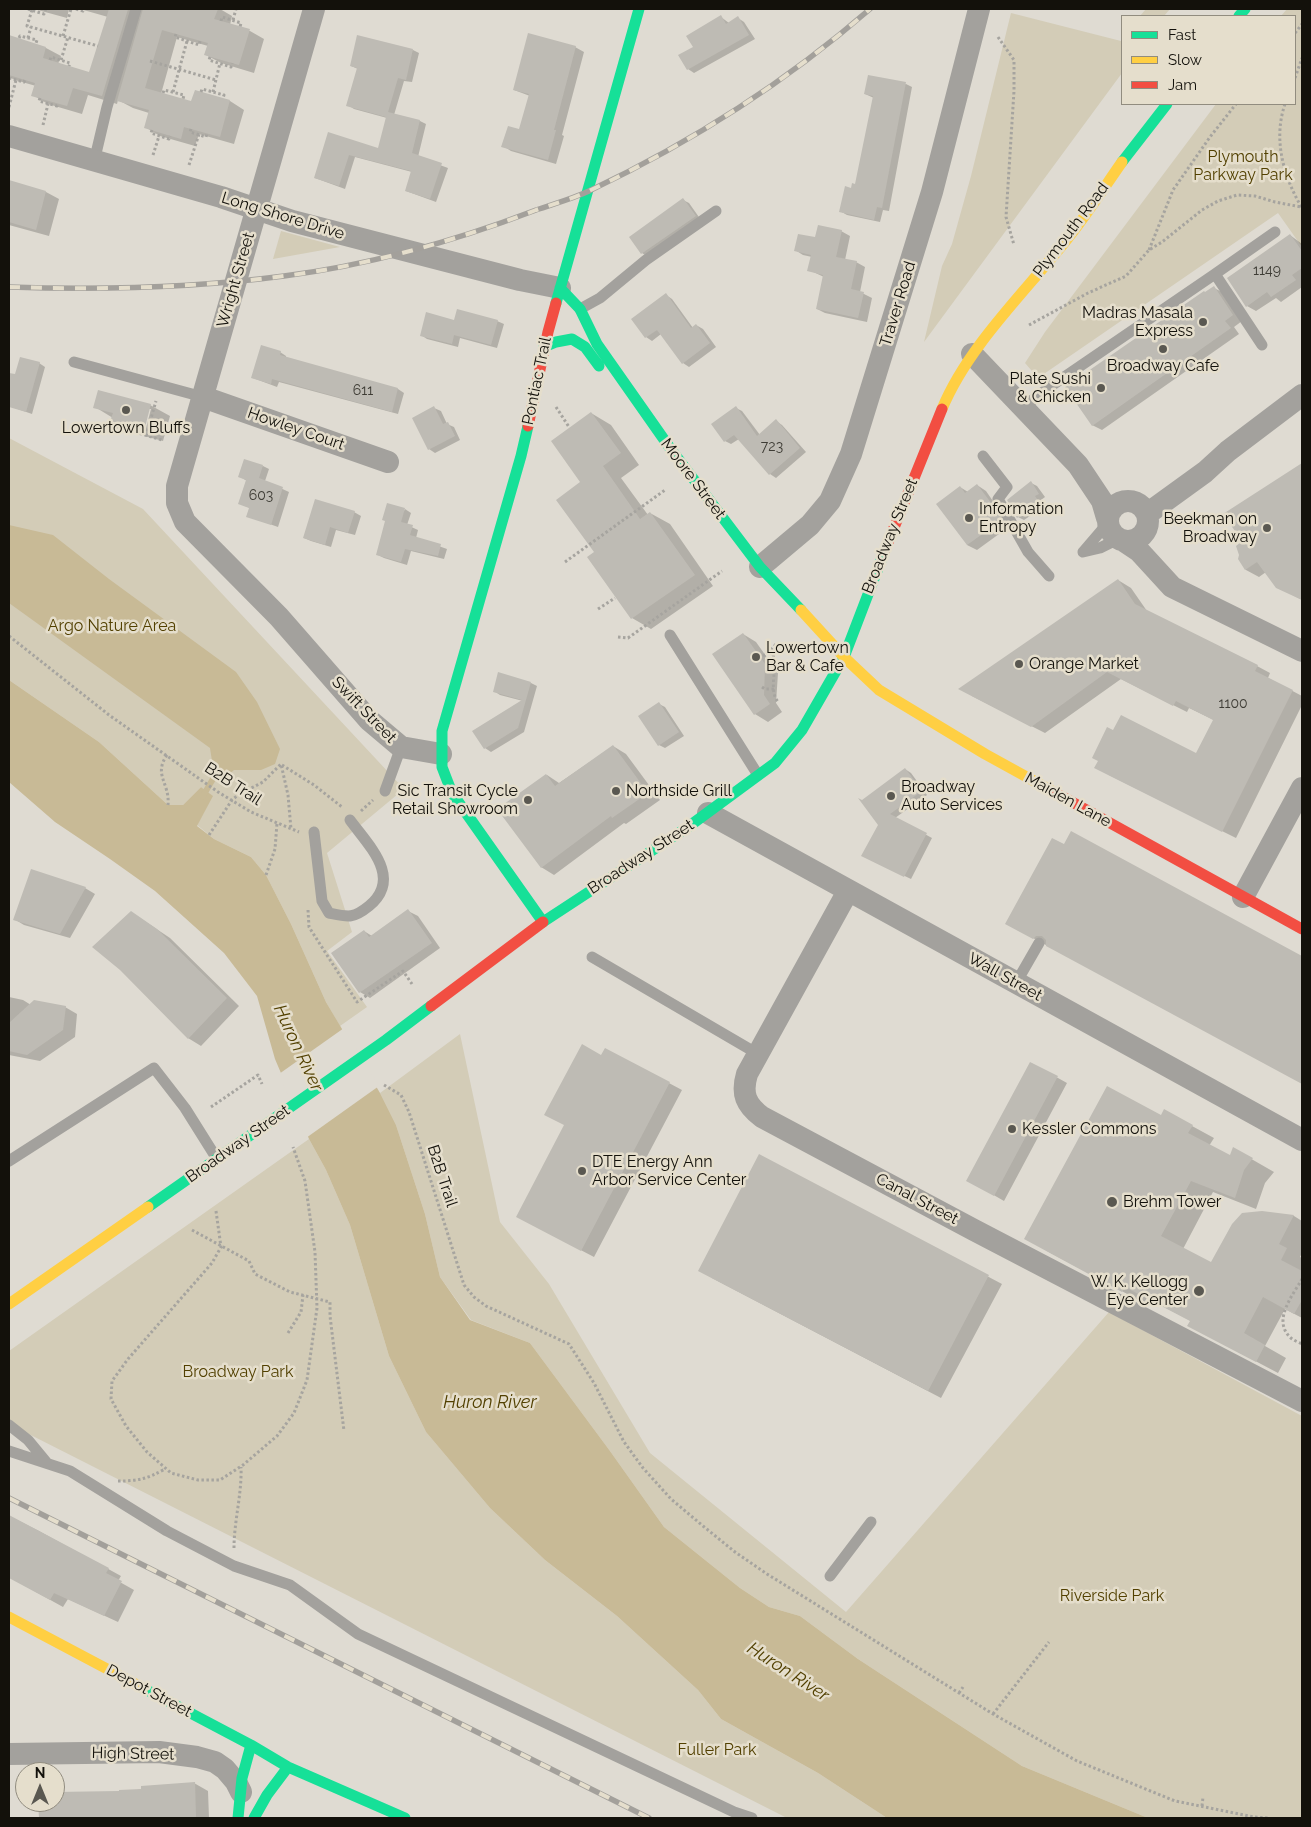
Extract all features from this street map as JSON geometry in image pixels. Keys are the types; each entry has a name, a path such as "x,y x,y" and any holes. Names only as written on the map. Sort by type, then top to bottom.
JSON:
{"main road":[{"name":"Pontiac Trail","path":"441,754 442,731 446,715 521,456 544,347 639,9"},
{"name":"Plymouth Road","path":"972,354 1066,241 1131,149 1166,105"},
{"name":"Moore Street","path":"560,288 580,309 597,344 670,448 760,567 844,657"},
{"path":"544,347 556,342 572,339 586,347 609,376 621,378"},
{"name":"Broadway Street","path":"9,1304 386,1040 543,922 708,813 775,763 802,730 844,657 875,574 949,392 972,354"},
{"name":"Maiden Lane","path":"844,657 879,690 907,708 985,754 1302,929"},
{"path":"441,754 442,767 452,793 543,922"},
{"name":"Depot Street","path":"9,1617 251,1745 288,1767 403,1818"},
{"path":"238,1818 242,1778 251,1745"},
{"path":"254,1818 288,1767"}],"street":[{"name":"Wright Street","path":"185,522 177,503 177,486 314,9"},
{"name":"Traver Road","path":"760,567 810,525 830,501 851,454 932,192 973,10"},
{"name":"Long Shore Drive","path":"9,136 321,228 502,276 560,288"},
{"path":"972,354 1078,465 1102,501 1114,530 1139,551 1172,587 1194,596 1302,652"},
{"path":"1114,530 1138,538 1139,511 1194,463 1228,451 1302,394"},
{"name":"Howley Court","path":"203,397 388,462"},
{"path":"1078,465 1139,511 1162,557 1178,579 1194,596"},
{"path":"1114,530 1113,506 1139,511"},
{"name":"Swift Street","path":"185,522 279,617 369,720 401,747 441,754"},
{"path":"1243,897 1302,788"},
{"name":"Wall Street","path":"708,813 1302,1140"},
{"name":"Canal Street","path":"848,891 746,1074 744,1084 750,1108 965,1225 1302,1401"},
{"name":"High Street","path":"9,1754 159,1752 197,1757 215,1762 225,1769 236,1782 241,1792"}],"lane":[{"path":"94,162 107,107 136,9"},
{"path":"580,309 600,298 646,260 716,211"},
{"path":"1023,407 1275,232"},
{"path":"1215,274 1262,345"},
{"path":"74,362 203,397"},
{"path":"983,456 1007,487 998,499 1028,552 1048,576"},
{"path":"670,635 758,776"},
{"path":"385,791 390,772 401,747"},
{"path":"309,833 322,901 329,913 349,917 362,911 379,897 384,879 381,862 350,820"},
{"path":"1016,983 1039,942"},
{"path":"592,957 758,1054"},
{"path":"9,1161 154,1068 185,1108 217,1159"},
{"path":"9,1425 28,1440 48,1463"},
{"path":"9,1451 70,1471 167,1531 240,1568 290,1585 358,1634 734,1812 752,1818"},
{"path":"830,1576 871,1522"}],"path":[{"path":"46,9 44,14 30,9 27,26 98,46"},
{"path":"63,36 71,9"},
{"path":"76,9 83,11 84,9"},
{"path":"233,20 236,9"},
{"path":"221,21 222,17 233,20 241,23 240,27"},
{"path":"28,38 31,27"},
{"path":"176,34 175,37 199,45 200,41"},
{"path":"19,38 20,36 36,40 36,43"},
{"path":"61,60 68,37"},
{"path":"998,37 1014,60 1014,100 1006,217 1014,245"},
{"path":"173,92 187,41"},
{"path":"50,60 51,57 61,60 70,63 69,66"},
{"path":"210,57 208,60 220,64 231,67 232,64"},
{"path":"1296,75 1302,58"},
{"path":"150,61 216,80"},
{"path":"213,92 220,64"},
{"path":"9,78 24,82 25,80"},
{"path":"9,107 16,80"},
{"path":"201,92 202,89 224,95 223,98"},
{"path":"163,93 164,90 184,95 183,99"},
{"path":"40,98 39,101 48,104 57,106 58,103"},
{"path":"43,127 48,104"},
{"path":"1149,250 1173,190 1235,105"},
{"path":"1285,105 1280,118 1278,134 1280,151 1284,169 1302,207"},
{"path":"191,129 190,132 206,137 207,133"},
{"path":"152,130 151,134 168,139 170,136"},
{"path":"188,168 199,134"},
{"path":"152,158 159,136"},
{"path":"1029,325 1088,293 1126,276 1149,250 1202,210 1218,201 1237,195 1255,196 1302,207"},
{"path":"146,436 160,386"},
{"path":"553,402 569,427"},
{"path":"111,424 162,440"},
{"path":"565,562 665,490"},
{"path":"618,637 628,638 722,571"},
{"path":"598,609 614,598"},
{"name":"B2B Trail","path":"9,636 109,715 218,792 251,812 309,833"},
{"path":"763,656 776,644"},
{"path":"770,650 775,658 774,688 775,697 778,702"},
{"path":"762,687 765,689 774,688"},
{"path":"167,755 161,763 160,772 169,795 168,805"},
{"path":"209,835 232,800 263,782 281,764"},
{"path":"281,764 314,785 335,802 342,808 350,820"},
{"path":"281,764 288,795 291,828"},
{"path":"266,875 275,850 277,823"},
{"path":"308,903 310,927 357,1002 403,971 412,984"},
{"path":"211,1107 258,1075 262,1084"},
{"name":"B2B Trail","path":"384,1085 401,1095 409,1112 464,1285"},
{"path":"216,1211 221,1247 212,1264 128,1359 112,1381 111,1399 126,1426 147,1452 171,1473 198,1480 220,1480 241,1467 277,1436 294,1414 307,1380 317,1308 315,1252 305,1181 293,1147"},
{"path":"192,1230 249,1261 255,1274 290,1292 330,1302 330,1316 344,1431"},
{"path":"1302,1279 1282,1318 1284,1329 1289,1337 1302,1344"},
{"path":"288,1334 301,1312 303,1295"},
{"path":"240,1568 234,1548 234,1528 242,1484 241,1467"},
{"path":"90,1482 137,1481 150,1478 165,1469"},
{"path":"993,1714 1049,1642"},
{"path":"959,1693 963,1687"},
{"path":"1202,1806 1203,1796"}],"green space":[{"path":"1146,9 1170,9 1165,15 1141,15"},
{"name":"Plymouth Parkway Park","path":"1287,9 1302,9 1302,247 1278,213 1038,378 1025,363 1045,332 1215,105 1296,105 1296,15 1282,15"},
{"path":"1011,13 1121,41 1121,74 924,342 942,266 952,244 971,176"},
{"path":"281,231 340,247 273,259"},
{"name":"Argo Nature Area","path":"9,438 143,509 404,789 327,853 352,932 327,951 367,1007 340,1026 326,1002 291,924 266,875 251,857 214,839 197,825 212,796 201,787 183,805 168,805 99,742 9,680"},
{"name":"Riverside Park","path":"460,1034 500,1222 549,1284 650,1453 846,1612 1109,1312 1302,1416 1302,1818 1148,1818 1022,1766 858,1659 800,1616 769,1607 740,1588 664,1527 530,1343 471,1320 440,1277 425,1214 396,1125 380,1093"},
{"name":"Broadway Park","path":"309,1139 326,1170 350,1225 389,1356 426,1432 490,1508 545,1560 617,1616 698,1690 721,1719 818,1773 887,1818 787,1818 9,1424 9,1351"}],"water":[{"path":"9,525 53,535 109,579 236,672 257,702 280,749 275,764 261,770 234,770 219,783 208,775 212,761 210,748 9,603"},
{"name":"Huron River","path":"9,680 99,742 168,805 183,805 201,787 213,796 197,826 214,839 251,857 266,875 291,924 326,1002 380,1093 396,1125 425,1214 440,1277 470,1320 530,1343 664,1527 740,1588 769,1607 800,1616 858,1659 1022,1766 1148,1818 887,1818 818,1773 721,1719 698,1690 617,1616 545,1560 490,1508 426,1432 389,1356 350,1225 326,1170 309,1139 275,1059 257,996 224,953 155,891 55,822 9,782"}],"pier":[{"path":"344,1028 379,1086 306,1138 279,1074"}],"building":[{"path":"109,9 128,9 102,96 73,88 67,106 31,96 35,83 9,75 9,35 46,47 43,58 89,72"},
{"path":"143,9 218,9 214,19 250,29 239,65 204,55 208,43 162,30 145,88 191,101 195,90 230,100 220,137 184,127 181,139 144,128 149,110 117,101"},
{"path":"721,15 726,24 738,16 749,35 687,70 678,55 693,47 686,36"},
{"path":"528,33 576,46 548,160 501,147 508,126 519,129 529,94 513,90"},
{"path":"357,35 413,49 406,80 398,78 388,112 420,120 412,153 442,163 430,199 405,191 411,171 349,155 339,186 314,178 328,132 378,148 386,117 346,106 357,68 350,66"},
{"path":"868,75 906,82 882,208 877,207 874,220 839,212 845,186 851,188 852,183 855,184 873,96 864,94"},
{"path":"9,180 46,191 36,230 9,222"},
{"path":"683,198 696,216 641,254 629,237"},
{"path":"818,225 842,230 836,257 857,261 851,289 864,292 858,318 816,309 823,275 807,271 811,255 794,251 798,234 815,237"},
{"path":"1290,234 1302,251 1302,268 1292,275 1296,280 1271,297 1267,292 1246,307 1227,278"},
{"path":"1214,286 1233,315 1225,321 1231,328 1092,426 1065,387"},
{"path":"666,293 691,328 696,324 710,343 682,364 657,330 645,338 631,319"},
{"path":"457,309 498,320 491,345 454,335 452,344 420,336 426,312 454,320"},
{"path":"261,345 281,351 280,355 398,388 392,412 272,379 271,384 251,378"},
{"path":"20,357 40,362 26,412 9,407 9,373 15,374"},
{"name":"Lowertown Bluffs","path":"98,390 151,404 144,431 110,421 113,413 93,408"},
{"path":"434,406 443,424 448,422 455,436 428,450 412,418"},
{"path":"736,406 757,436 776,419 800,448 769,475 734,435 724,442 711,424"},
{"path":"591,412 621,453 603,466 640,519 650,512 695,575 631,619 587,557 594,552 556,500 580,482 551,441"},
{"path":"244,459 263,465 259,478 283,487 271,525 246,517 249,508 238,504 246,480 238,477"},
{"name":"Beekman on Broadway","path":"1302,463 1302,600 1276,588 1257,562 1245,570 1238,559 1239,555 1236,546 1242,541 1223,514"},
{"path":"1031,481 1039,494 1035,496 1039,502 1017,518 1007,500"},
{"name":"Information Entropy","path":"977,484 1002,520 967,545 936,504 960,486 965,493"},
{"path":"315,499 355,511 348,533 330,527 325,545 303,538"},
{"path":"387,503 405,508 401,522 413,525 410,535 441,544 438,556 405,549 401,562 376,555 385,521 382,520"},
{"path":"1118,579 1135,604 1258,665 1255,671 1293,690 1222,832 1094,768 1098,761 1092,758 1107,727 1113,730 1121,715 1196,753 1213,720 1176,701 1173,706 1107,672 1031,727 958,689"},
{"path":"743,633 765,664 764,695 770,704 754,715 712,654"},
{"path":"498,672 531,682 518,728 484,749 472,731 522,700 493,692"},
{"path":"659,702 679,732 658,746 638,716"},
{"path":"613,745 648,793 612,818 611,816 541,868 497,809 546,774 555,786"},
{"path":"905,768 922,791 890,814 927,833 904,877 861,856 878,825 858,798 862,800"},
{"path":"1071,831 1302,956 1302,1084 1046,946 1046,940 1042,936 1036,936 1033,939 1005,924 1052,838 1064,844"},
{"path":"31,869 86,887 60,934 13,920"},
{"path":"408,909 432,943 359,993 331,953 364,930 369,937"},
{"path":"131,911 157,929 227,998 188,1039 120,970 92,947"},
{"path":"34,1000 66,1006 63,1030 27,1055 9,1051 9,1023"},
{"name":"DTE Energy Ann Arbor Service Center","path":"582,1044 601,1055 605,1048 670,1082 581,1251 516,1217 564,1125 544,1115"},
{"name":"Kessler Commons","path":"1030,1062 1058,1076 994,1196 966,1181"},
{"path":"1107,1086 1161,1115 1164,1109 1193,1125 1188,1133 1230,1155 1233,1147 1253,1158 1244,1170 1235,1198 1191,1181 1161,1236 1211,1262 1232,1224 1242,1213 1262,1211 1294,1215 1279,1244 1287,1248 1281,1260 1302,1271 1302,1300 1294,1314 1263,1297 1244,1333 1265,1345 1256,1362 1187,1326 1190,1321 1125,1287 1122,1292 1024,1239"},
{"path":"759,1154 989,1275 928,1391 698,1271"},
{"path":"9,1515 109,1568 106,1573 122,1581 104,1616 54,1593 50,1600 9,1578"},
{"path":"195,1782 196,1818 39,1818 39,1812 65,1812 65,1792 119,1791 141,1789 141,1786"}],"waterway":[{"path":"203,796 217,772"}],"railway":[{"path":"9,287 181,286 284,276 380,258 475,232 583,194 664,153 771,86 838,36 870,9"},
{"path":"9,1498 649,1818"}],"traffic: fast":[{"path":"556,303 639,9"},
{"path":"1240,15 1245,9"},
{"path":"1122,162 1166,105"},
{"path":"560,288 580,309 597,344 670,448 760,567 801,610"},
{"path":"544,347 556,342 572,339 585,347 599,366"},
{"path":"528,426 442,731 442,767 452,793 543,922"},
{"path":"543,922 688,827 775,763 802,730 844,657 885,550"},
{"path":"148,1207 386,1040 431,1006"},
{"path":"143,1688 251,1745 288,1767 405,1818"},
{"path":"238,1818 242,1778 251,1745"},
{"path":"254,1818 267,1795 288,1767"}],"traffic: slow":[{"path":"942,409 953,386 981,343 1087,214 1122,162"},
{"path":"801,610 844,657 879,690 985,754 1054,792"},
{"path":"9,1304 148,1207"},
{"path":"9,1617 143,1688"}],"traffic: jam":[{"path":"528,426 556,303"},
{"path":"885,550 942,409"},
{"path":"1054,792 1302,929"},
{"path":"431,1006 543,922"}],"place":[{"name":"Madras Masala Express","path":"1203,322"},
{"name":"Broadway Cafe","path":"1163,349"},
{"name":"Plate Sushi & Chicken","path":"1101,388"},
{"name":"Lowertown Bluffs","path":"126,410"},
{"name":"Information Entropy","path":"969,518"},
{"name":"Beekman on Broadway","path":"1267,528"},
{"name":"Lowertown Bar & Cafe","path":"756,657"},
{"name":"Orange Market","path":"1019,664"},
{"name":"Northside Grill","path":"616,791"},
{"name":"Broadway Auto Services","path":"891,796"},
{"name":"Sic Transit Cycle Retail Showroom","path":"528,800"},
{"name":"Kessler Commons","path":"1012,1129"},
{"name":"DTE Energy Ann Arbor Service Center","path":"582,1171"},
{"name":"Brehm Tower","path":"1112,1202"},
{"name":"W. K. Kellogg Eye Center","path":"1199,1291"}],"park label":[{"name":"Fuller Park","path":"717,1750"}]}
